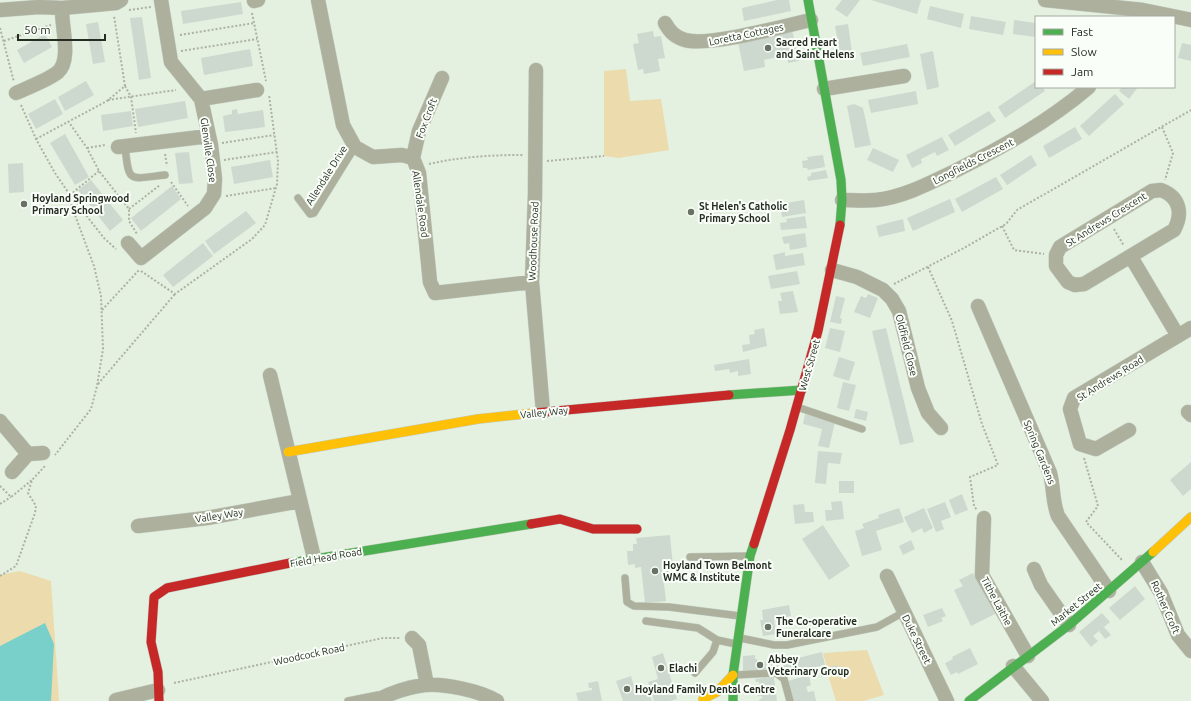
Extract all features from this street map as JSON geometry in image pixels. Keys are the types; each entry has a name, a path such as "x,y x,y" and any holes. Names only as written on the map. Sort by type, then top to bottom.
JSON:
{"street":[{"path":"318,0 343,125 355,147"},
{"name":"West Street","path":"733,701 733,675 740,616 750,556 802,390 832,270 839,234 842,200 841,180 808,0"},
{"path":"1045,0 1108,8 1143,9 1174,16"},
{"name":"Glenville Close","path":"140,264 205,208 214,194 215,179 210,140 201,99 171,62 162,3"},
{"path":"0,10 39,7 62,15 120,5"},
{"path":"16,93 58,72 64,64 66,54 62,15"},
{"path":"1175,16 1191,20"},
{"name":"Loretta Cottages","path":"665,23 672,34 685,40 703,43 811,20"},
{"name":"Woodhouse Road","path":"536,70 532,282 543,412"},
{"path":"824,89 904,76"},
{"name":"Fox Croft","path":"415,163 419,131 442,78"},
{"name":"Longfields Crescent","path":"842,200 876,200 915,190 988,155 1030,131 1072,102 1088,88"},
{"path":"201,99 257,90"},
{"path":"127,146 164,141 210,140"},
{"name":"Allendale Road","path":"355,147 373,157 402,155 415,163 419,173 430,282 435,293 532,282"},
{"name":"St Andrews Crescent","path":"1161,190 1170,193 1180,209 1179,220 1174,230 1084,284 1075,285 1068,282 1056,266 1056,255 1060,247 1107,218 1152,191 1161,190"},
{"path":"125,248 140,264"},
{"path":"1131,257 1178,336"},
{"name":"Oldfield Close","path":"832,270 857,277 882,290 892,298 899,311 918,388 928,413 941,428"},
{"name":"Spring Gardens","path":"978,306 1050,473 1054,488 1053,504 1058,516 1109,591"},
{"name":"St Andrews Road","path":"1080,444 1070,409 1074,398 1191,328"},
{"path":"270,375 314,558"},
{"name":"Valley Way","path":"288,452 478,419 689,397 802,390"},
{"path":"0,421 28,454 47,458"},
{"path":"1080,444 1096,448 1129,430"},
{"path":"12,472 28,454"},
{"name":"Valley Way","path":"138,526 207,518 300,501"},
{"name":"Market Street","path":"969,701 1013,666 1069,625 1137,567 1191,517"},
{"name":"Tithe Laithe","path":"984,518 982,575 1028,656"},
{"name":"Field Head Road","path":"158,695 158,672 151,642 154,597 167,588 314,558 560,519 571,521 594,533 637,529"},
{"name":"Rother Croft","path":"1137,567 1162,593 1178,635 1191,651"},
{"path":"1034,569 1042,585 1069,625"},
{"name":"Duke Street","path":"887,576 947,701"},
{"path":"412,638 419,645 427,685"},
{"path":"1013,666 1042,701"},
{"path":"698,700 717,692 733,675"},
{"path":"375,701 396,691 427,685 463,688 497,701"},
{"path":"116,700 158,695"},
{"path":"698,700 722,700"}],"lane":[{"path":"127,146 128,171 130,175 136,178 167,174"},
{"name":"Allendale Drive","path":"298,198 310,214 314,213 355,147"},
{"path":"797,407 862,429"},
{"path":"690,557 750,556"},
{"path":"625,578 627,602 634,606 669,607 740,616"},
{"path":"646,621 698,628 717,640 787,645 818,637 877,627 904,612"},
{"path":"695,673 713,652 717,640"},
{"path":"733,675 776,673 784,679 790,701"},
{"path":"348,701 396,691"}],"path":[{"path":"87,148 112,144 127,146 131,97 125,86 120,5 162,3"},
{"path":"97,386 175,294 252,239 265,225 276,188 277,152 268,88 254,23 254,3"},
{"path":"4,41 62,15"},
{"path":"167,37 254,23"},
{"path":"0,28 16,93 36,139 55,173 104,238 125,248 138,234 129,221 129,209 99,171 87,148 68,120"},
{"path":"169,53 257,39"},
{"path":"36,139 68,120 107,101 125,86"},
{"path":"107,101 176,90"},
{"path":"882,290 1002,226 1017,210 1191,110"},
{"path":"1161,190 1173,153 1162,127"},
{"path":"210,140 274,134"},
{"path":"164,141 167,174 195,216"},
{"path":"213,162 277,152"},
{"path":"415,163 482,156 520,154 535,162 604,156"},
{"path":"70,194 99,171"},
{"path":"129,209 163,183"},
{"path":"214,194 222,196 276,188"},
{"path":"0,504 32,480 47,458 91,409 97,386 103,349 101,296 94,266 72,207 70,194"},
{"path":"1107,218 1131,257"},
{"path":"1002,226 1014,250 1056,255"},
{"path":"102,310 140,264 175,294"},
{"path":"928,266 952,321 982,424 998,465 970,477 974,506 984,518"},
{"path":"1080,444 1098,506 1086,522 1137,567"},
{"path":"0,576 16,566 35,513 36,506 28,493 32,480"},
{"path":"0,486 11,497"},
{"name":"Woodcock Road","path":"158,695 169,684 383,638 412,638"}],"shaded area":[{"path":"626,69 630,101 661,99 669,150 619,158 604,156 604,71"},
{"path":"20,571 51,581 59,701 0,701 0,575"},
{"path":"867,650 884,695 863,701 836,701 828,675 839,672 837,666 827,668 823,653"}],"water":[{"path":"45,623 54,644 51,701 0,701 0,646"}],"building":[{"path":"777,0 789,0 791,11 744,21 742,8"},
{"path":"842,0 860,0 847,17 835,9"},
{"path":"871,0 921,0 917,14"},
{"path":"241,2 243,14 183,24 181,11"},
{"path":"930,6 964,14 961,28 927,19"},
{"path":"971,16 1006,22 1003,35 969,29"},
{"path":"142,17 151,78 139,80 130,18"},
{"path":"1014,20 1035,23 1035,37 1013,34"},
{"path":"98,22 105,62 93,64 86,24"},
{"path":"848,24 852,52 840,54 835,26"},
{"name":"Sacred Heart and Saint Helens","path":"792,30 799,61 788,63 787,55 764,60 765,67 744,71 738,42"},
{"path":"653,31 654,37 661,36 665,58 658,59 660,71 644,74 643,69 638,70 633,44 639,43 637,34"},
{"path":"45,34 52,47 24,63 17,50"},
{"path":"1182,43 1191,45 1191,61 1178,58"},
{"path":"907,44 910,57 863,66 860,53"},
{"path":"250,49 253,66 204,75 201,58"},
{"path":"933,51 939,87 927,90 920,54"},
{"path":"86,81 94,95 65,111 58,97"},
{"path":"1035,82 1035,88 1044,88 1045,91 1005,118 998,107"},
{"path":"1121,88 1137,88 1129,99 1119,91"},
{"path":"916,91 918,104 871,113 868,100"},
{"path":"1115,94 1124,104 1089,136 1080,126"},
{"path":"55,99 63,114 36,129 28,114"},
{"path":"185,101 188,118 138,127 135,109"},
{"path":"854,104 863,108 871,145 855,148 847,106"},
{"path":"237,109 238,114 263,110 265,127 225,132 223,116 232,114 232,110"},
{"path":"131,111 133,126 103,131 101,115"},
{"path":"989,111 996,121 955,146 948,135"},
{"path":"1075,127 1082,139 1049,158 1043,146"},
{"path":"65,134 89,177 75,185 50,143"},
{"path":"942,137 949,150 937,156 935,152 921,159 922,163 912,168 906,155"},
{"path":"873,148 899,160 893,172 867,160"},
{"path":"189,152 193,183 179,184 175,153"},
{"path":"823,155 825,167 808,170 807,168 803,168 802,161 808,160 807,157"},
{"path":"1031,155 1037,165 1007,185 1000,175"},
{"path":"270,160 273,177 234,184 231,167"},
{"path":"23,163 24,192 9,193 8,164"},
{"path":"826,170 828,178 808,181 807,177 811,176 811,173"},
{"path":"996,177 1003,189 962,212 955,199"},
{"path":"91,180 123,220 110,231 78,190"},
{"path":"172,186 181,199 141,231 131,218"},
{"path":"950,199 955,212 913,231 907,218"},
{"path":"804,200 806,213 782,217 780,204"},
{"path":"246,211 256,223 214,254 205,241"},
{"path":"805,216 807,228 781,230 780,223 787,222 786,219"},
{"path":"903,219 905,231 879,237 876,226"},
{"path":"805,233 807,247 790,250 789,243 784,244 782,237"},
{"path":"203,243 213,256 173,287 163,275"},
{"path":"785,252 785,256 803,253 805,265 776,270 773,255"},
{"path":"797,271 800,284 771,289 768,276"},
{"path":"793,291 798,312 780,314 778,301 782,301 780,293"},
{"path":"868,294 878,298 870,318 854,312 861,296 866,298"},
{"path":"836,296 845,298 840,318 842,319 841,324 830,322"},
{"path":"764,328 767,346 743,352 742,345 750,344 749,335 755,334 754,330"},
{"path":"830,328 845,331 840,352 825,348"},
{"path":"886,328 914,442 900,445 872,331"},
{"path":"839,357 855,362 849,381 833,376"},
{"path":"749,359 751,374 738,376 738,371 730,373 729,369 715,371 714,365"},
{"path":"843,382 856,385 849,411 837,408"},
{"path":"856,409 868,412 866,421 854,418"},
{"path":"805,414 835,422 829,448 818,446 822,429 803,424"},
{"path":"818,451 842,453 840,464 828,463 826,484 815,483"},
{"path":"1191,462 1191,489 1183,496 1170,480"},
{"path":"839,481 854,481 854,493 839,493"},
{"path":"962,494 968,510 955,515 949,500"},
{"path":"842,501 844,519 826,521 825,510 832,510 831,502"},
{"path":"945,502 951,517 941,521 944,529 936,532 927,509"},
{"path":"804,504 805,512 813,512 814,522 795,524 793,505"},
{"path":"899,508 904,522 876,531 882,550 862,556 855,531 864,528 862,524 879,518 878,515"},
{"path":"924,508 933,528 924,533 922,528 912,533 904,517"},
{"path":"823,525 850,566 829,580 802,539"},
{"name":"Hoyland Town Belmont WMC & Institute","path":"670,535 673,567 668,568 669,575 663,576 666,601 645,603 641,567 635,568 635,564 628,565 627,551 633,551 633,544 637,544 636,538"},
{"path":"911,540 915,549 903,555 899,546"},
{"path":"973,573 975,577 979,575 997,613 971,626 954,590 963,586 959,580"},
{"path":"1135,586 1145,599 1120,620 1109,608"},
{"name":"The Co-operative Funeralcare","path":"789,605 791,616 774,620 776,634 763,636 760,620 763,620 762,610"},
{"path":"942,608 946,616 941,618 943,621 928,627 923,615"},
{"path":"1102,613 1110,622 1104,627 1111,635 1105,639 1099,631 1093,636 1098,641 1091,647 1079,632"},
{"path":"970,648 978,664 958,674 957,672 951,675 945,663 953,659 952,657"},
{"path":"822,652 825,665 785,674 782,662"},
{"name":"Elachi","path":"663,653 677,699 670,701 654,701 648,682 658,679 652,657"},
{"name":"Abbey Veterinary Group","path":"755,655 755,659 757,659 758,663 777,661 778,668 743,673 743,656"},
{"path":"837,665 839,672 821,677 819,670"},
{"path":"809,675 811,685 806,687 808,692 814,691 816,701 793,701 788,681"},
{"name":"Hoyland Family Dental Centre","path":"631,676 635,690 641,688 642,691 648,689 652,701 623,701 616,681"},
{"path":"774,677 777,701 758,701 762,698 762,696 758,696 757,690 760,689 760,686 759,682 756,682 755,679"},
{"path":"598,681 602,701 578,701 576,693 592,690 592,688 589,688 588,683"}],"traffic: fast":[{"path":"808,0 841,180 842,200 840,225"},
{"path":"729,395 802,390"},
{"path":"290,563 531,524"},
{"path":"733,701 733,675 750,556 754,544"},
{"path":"969,701 1069,625 1153,552"}],"traffic: slow":[{"path":"288,452 478,419 534,413"},
{"path":"1153,552 1191,517"},
{"path":"703,699 717,692 733,675"}],"traffic: jam":[{"path":"754,544 790,430 818,331 840,225"},
{"path":"534,413 729,395"},
{"path":"531,524 560,519 593,529 637,529"},
{"path":"159,701 158,672 151,642 154,597 167,588 290,563"}],"place":[{"name":"Sacred Heart and Saint Helens","path":"768,48"},
{"name":"Hoyland Springwood Primary School","path":"24,204"},
{"name":"St Helen's Catholic Primary School","path":"691,212"},
{"name":"Hoyland Town Belmont WMC & Institute","path":"655,571"},
{"name":"The Co-operative Funeralcare","path":"768,627"},
{"name":"Abbey Veterinary Group","path":"760,665"},
{"name":"Elachi","path":"661,668"},
{"name":"Hoyland Family Dental Centre","path":"627,689"}]}
